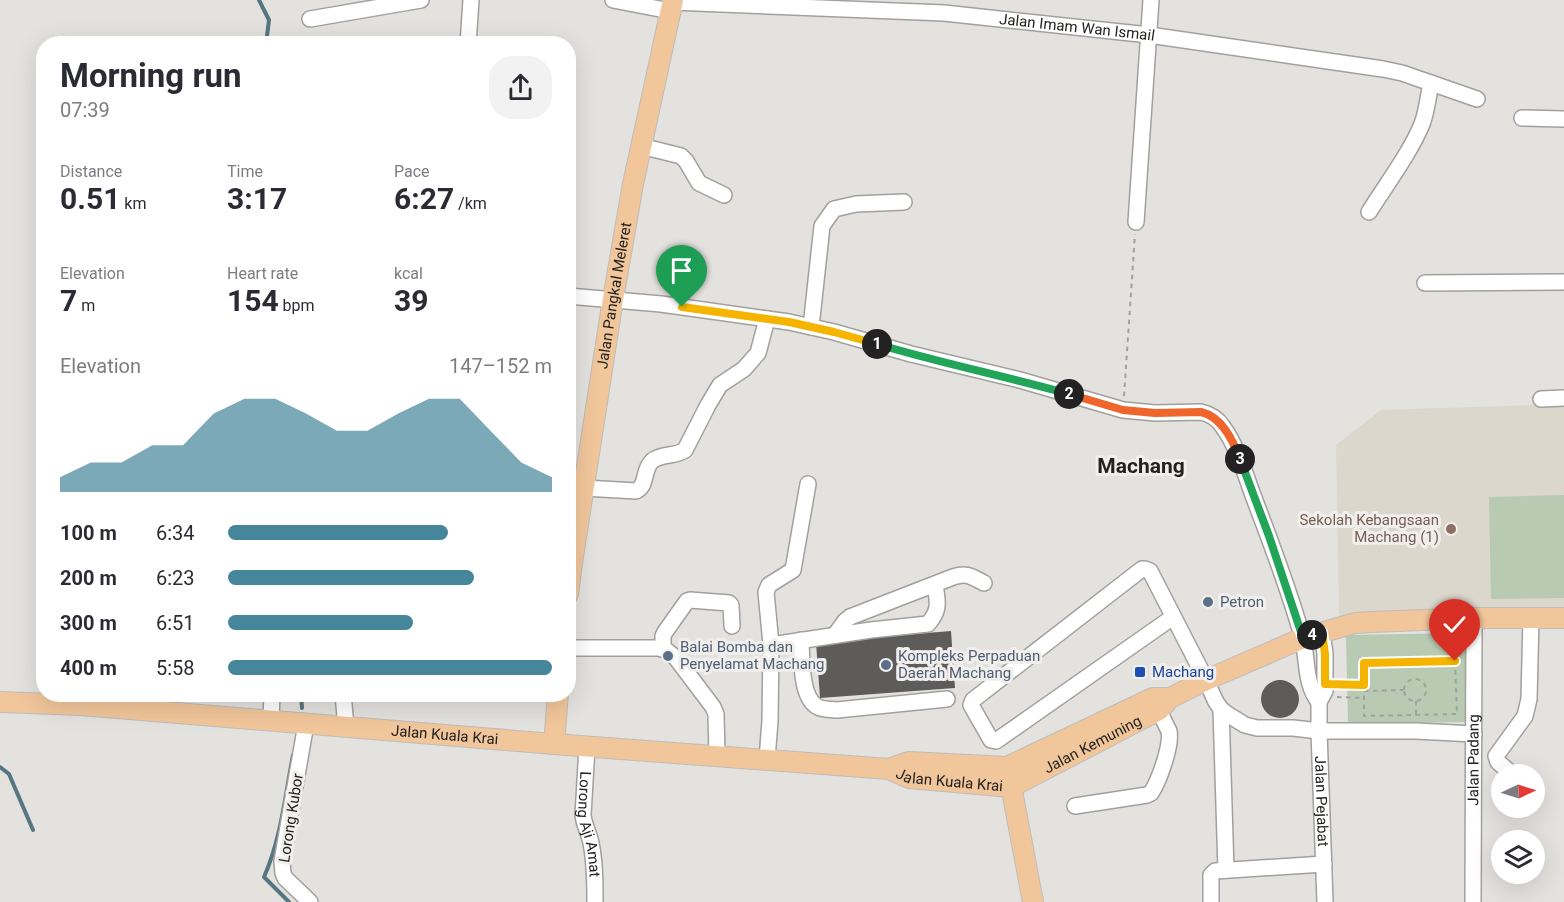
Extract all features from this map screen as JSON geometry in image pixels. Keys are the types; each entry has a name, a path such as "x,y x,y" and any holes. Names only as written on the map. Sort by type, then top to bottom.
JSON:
{"main road":[{"name":"Jalan Pangkal Meleret","path":"576,538 631,195 672,5"},
{"name":"Jalan Kemuning","path":"1007,767 1161,702 1303,638 1355,623 1474,618 1564,618"},
{"name":"Jalan Kuala Krai","path":"0,702 33,702 889,769 909,778 1011,787"},
{"path":"554,744 557,702"},
{"name":"Jalan Kemuning","path":"1011,787 1161,702"},
{"name":"Jalan Kuala Krai","path":"889,769 909,762 1007,767"},
{"path":"1007,767 1033,902"}],"street":[{"path":"310,19 421,0"},
{"path":"469,36 471,0"},
{"name":"Jalan Imam Wan Ismail","path":"613,0 672,5 944,6 1383,69 1402,73 1477,99"},
{"path":"1136,222 1151,0"},
{"path":"1369,212 1409,150 1421,126 1431,83"},
{"path":"1522,118 1564,119"},
{"path":"641,146 681,156 699,183 724,195"},
{"path":"811,327 822,226 834,209 856,204 904,202"},
{"path":"1425,283 1564,282"},
{"name":"Jalan Pejabat","path":"576,297 661,303 811,327 1020,380 1123,410 1155,413 1201,412 1215,418 1238,454 1261,515 1303,638 1311,690 1322,694"},
{"path":"584,489 640,489 643,486 645,471 653,460 685,450 720,385 744,369 758,353 767,319"},
{"path":"1541,399 1564,398"},
{"path":"767,759 771,645 766,592 769,585 793,570 808,484"},
{"path":"1173,617 996,741 991,740 971,705 973,700 1145,568 1150,571 1216,702 1221,709 1245,725 1257,728 1318,731 1416,731 1474,734"},
{"path":"835,635 850,617 962,574 971,575 984,583"},
{"path":"771,645 928,624 936,614 938,601 934,585"},
{"path":"663,649 665,632 684,603 690,600 730,603 732,626"},
{"name":"Jalan Padang","path":"1473,902 1474,618"},
{"path":"1500,764 1498,762 1498,752 1527,711 1531,618"},
{"name":"Jalan Pejabat","path":"1322,632 1325,654 1318,731 1325,902"},
{"path":"801,640 806,691 810,700 819,708 837,710 947,699"},
{"path":"576,648 663,649 671,653 715,711 717,756"},
{"path":"271,720 272,702"},
{"path":"344,702 346,727"},
{"path":"1075,806 1151,793 1170,742 1161,702"},
{"path":"1221,709 1226,870"},
{"name":"Lorong Kubor","path":"306,724 282,861 285,878 310,902"},
{"name":"Lorong Aji Amat","path":"587,747 583,815 589,834 595,870 595,902"},
{"path":"1211,902 1212,873 1215,871 1324,864"}],"path":[{"path":"1123,410 1136,222"},
{"path":"1455,661 1457,714 1364,716 1364,691 1364,663 1455,661"},
{"path":"1417,679 1424,683 1426,690 1423,697 1416,700 1406,697 1404,690 1409,680 1417,679"},
{"path":"1322,694 1364,685"},
{"path":"1364,691 1404,690"},
{"path":"1322,694 1364,698"}],"shaded area":[{"name":"Sekolah Kebangsaan Machang (1)","path":"1564,404 1564,613 1339,616 1336,445 1381,410"}],"green space":[{"path":"1564,495 1564,598 1491,599 1489,497"},
{"path":"1466,633 1468,722 1348,724 1346,635"}],"building":[{"name":"Kompleks Perpaduan Daerah Machang","path":"951,631 955,688 820,698 816,642"},
{"path":"1280,680 1293,686 1299,699 1293,712 1280,718 1267,712 1261,699 1267,686"}],"waterway":[{"path":"259,0 269,20 267,36"},
{"path":"302,702 302,708"},
{"path":"289,902 264,877 279,833 293,755"},
{"path":"0,767 9,774 33,830"}],"place":[{"name":"Sekolah Kebangsaan Machang (1)","path":"1451,529"},
{"name":"Petron","path":"1208,602"},
{"name":"Balai Bomba dan Penyelamat Machang","path":"668,656"},
{"name":"Kompleks Perpaduan Daerah Machang","path":"886,665"},
{"name":"Machang","path":"1140,672"}],"district":[{"name":"Machang","path":"1141,466"}],"route":[{"path":"682,307 789,322 834,332 911,354 1020,380 1123,410 1208,414 1222,426 1238,454 1269,536 1303,638 1322,632 1325,684 1364,685 1364,663 1455,661"}]}
